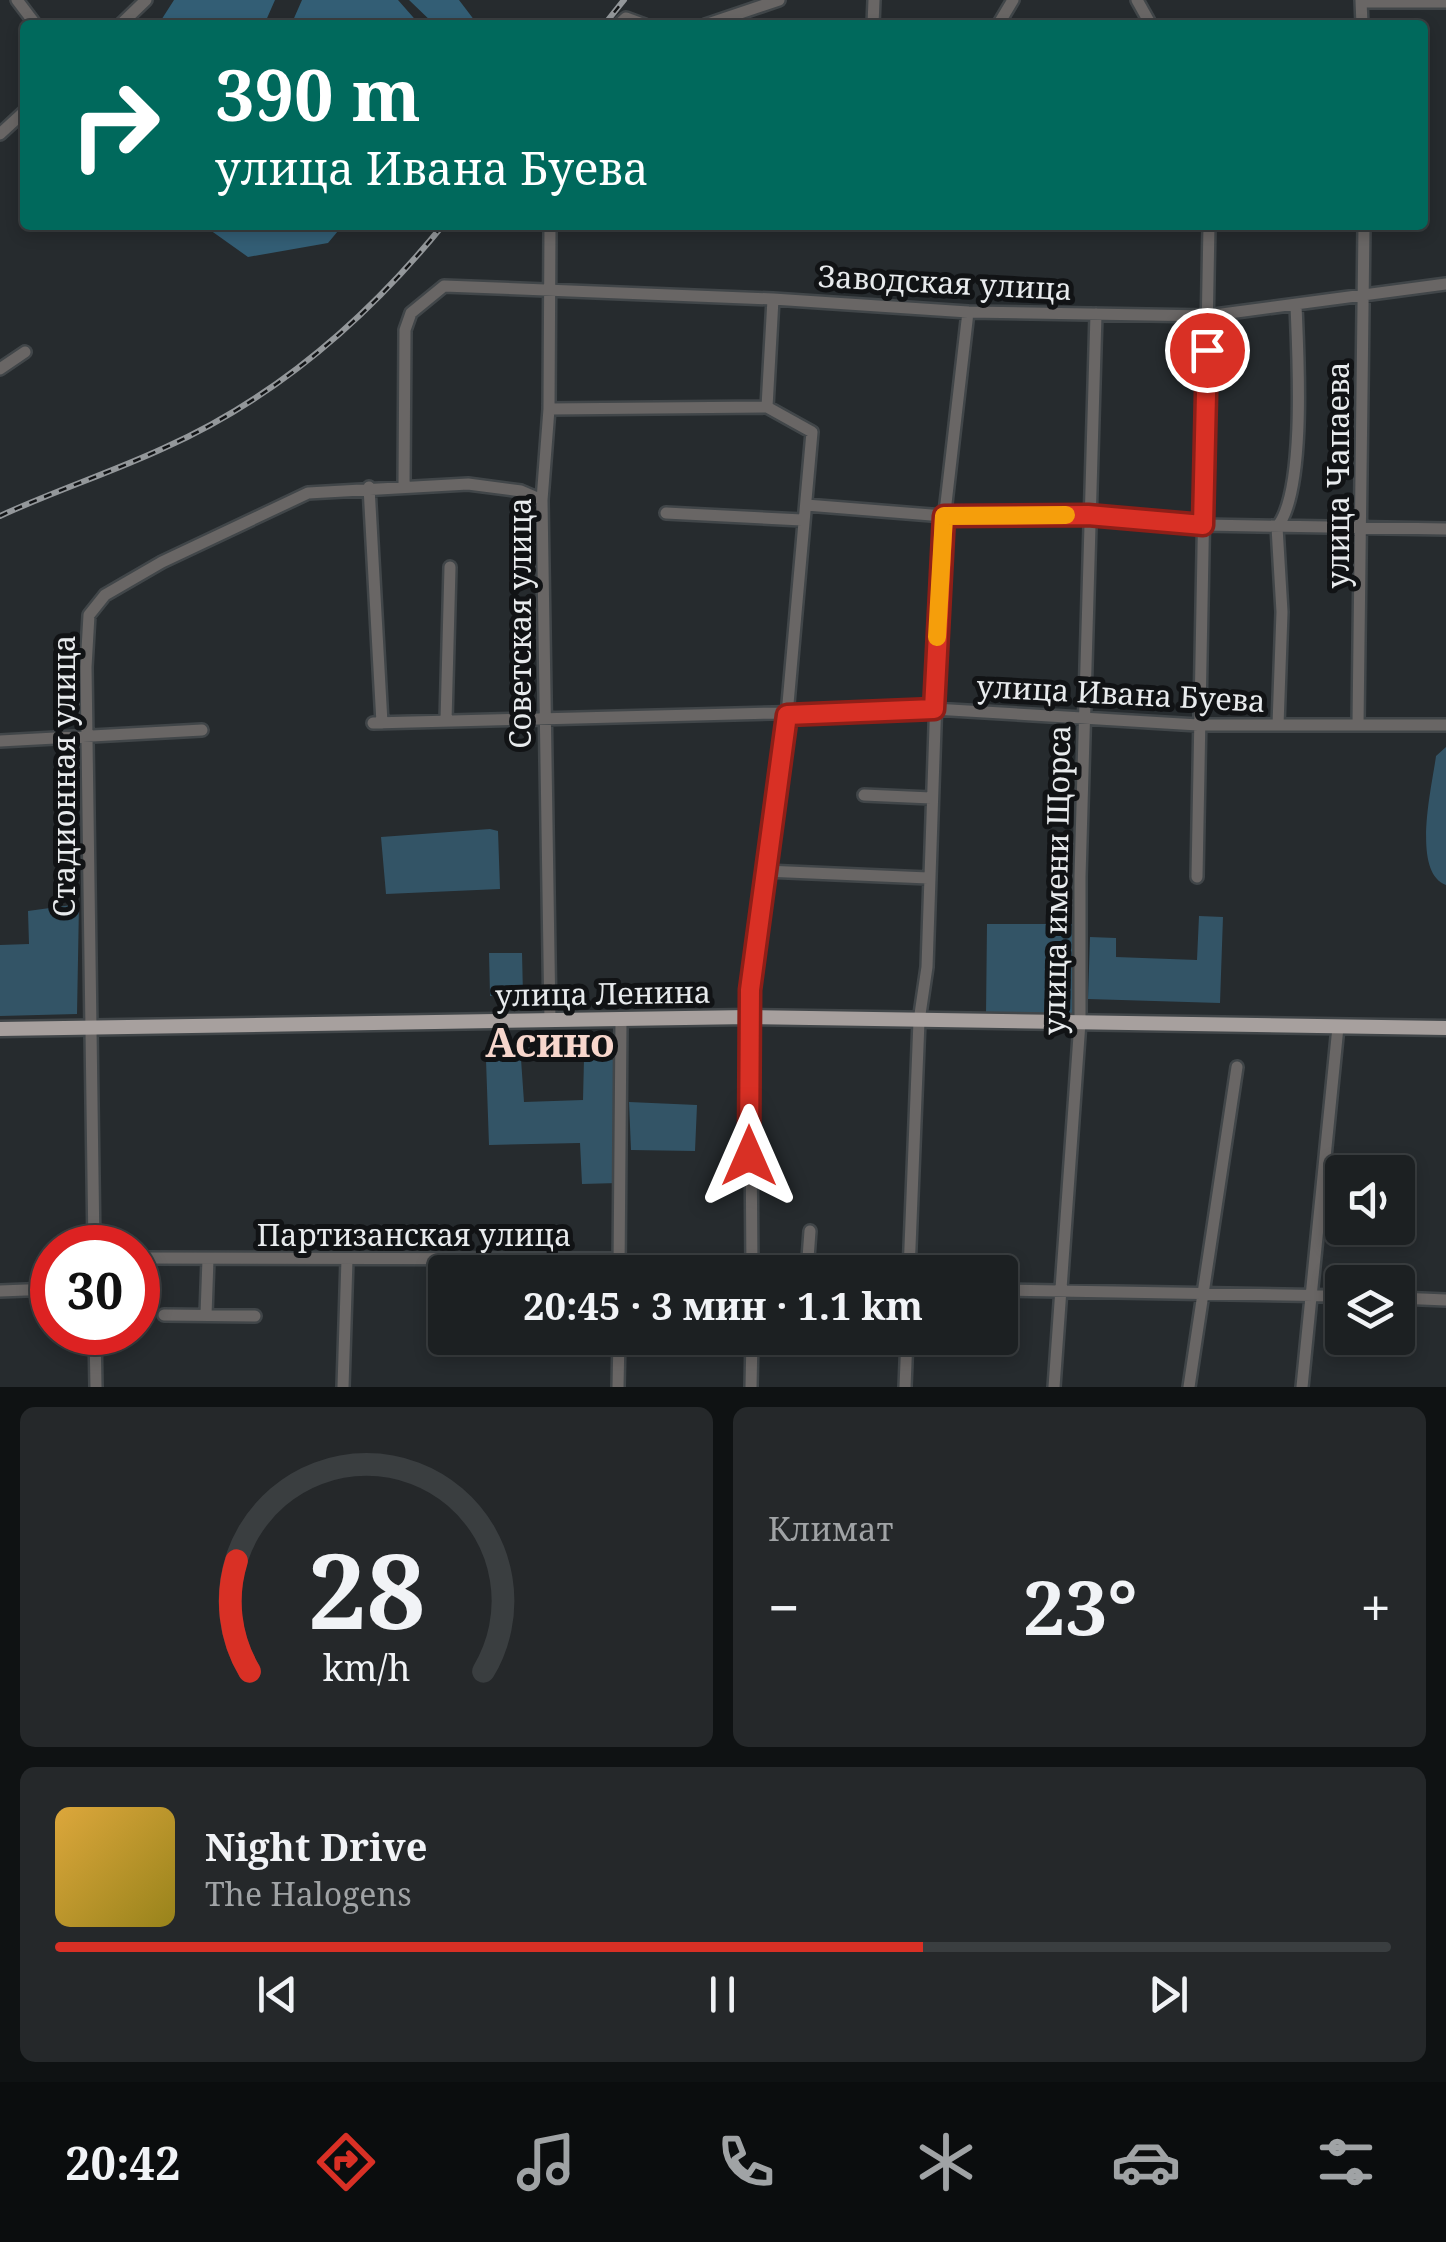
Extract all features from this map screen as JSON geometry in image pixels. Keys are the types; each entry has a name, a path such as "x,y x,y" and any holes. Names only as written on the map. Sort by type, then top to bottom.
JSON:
{"main road":[{"name":"улица Ленина","path":"0,1030 750,1018 1446,1028"}],"street":[{"path":"125,20 146,0"},
{"path":"720,20 779,0"},
{"path":"1361,1 1446,2"},
{"path":"0,134 20,116"},
{"name":"Советская улица","path":"550,230 548,409 542,500 550,1021"},
{"path":"1197,877 1210,230"},
{"name":"улица Чапаева","path":"1358,726 1364,230"},
{"name":"Заводская улица","path":"404,486 404,330 412,313 441,290 773,299 968,312 1208,316 1446,284"},
{"path":"767,407 773,299"},
{"path":"1278,725 1282,612 1278,528 1290,512 1292,494 1298,384 1296,306"},
{"path":"910,1255 918,1021 927,967 944,516 968,312"},
{"name":"улица имени Щорса","path":"1054,1387 1080,1022 1088,515 1096,314"},
{"path":"0,369 26,352"},
{"path":"548,409 767,407 812,432 787,715 750,1018 752,1255"},
{"name":"Стадионная улица","path":"94,1225 88,626 94,606 105,595 162,562 308,493 468,484 521,491 542,500"},
{"name":"улица Ивана Буева","path":"369,487 378,723 934,709 1198,725 1446,726"},
{"path":"806,505 944,516 1088,515 1278,528 1446,528"},
{"path":"666,514 802,520"},
{"path":"446,721 450,567"},
{"path":"0,741 202,730"},
{"path":"864,795 931,798"},
{"path":"765,871 928,878"},
{"path":"620,1255 621,1020"},
{"path":"1302,1387 1338,1027"},
{"path":"1189,1387 1237,1066"},
{"path":"808,1255 810,1231"},
{"name":"Партизанская улица","path":"160,1258 428,1260"},
{"path":"206,1315 208,1258"},
{"path":"343,1387 347,1258"},
{"path":"0,1291 30,1290"},
{"path":"1018,1291 1325,1295"},
{"path":"1415,1299 1446,1300"},
{"path":"164,1316 255,1316"},
{"path":"95,1355 96,1387"},
{"path":"618,1355 618,1387"},
{"path":"752,1355 752,1387"},
{"path":"904,1387 905,1355"}],"shaded area":[{"path":"174,0 275,0 266,20 161,20"},
{"path":"302,0 398,0 416,20 293,20"},
{"path":"409,0 459,0 474,20 430,20"},
{"path":"210,230 339,230 328,243 248,257"},
{"path":"1446,747 1446,885 1435,877 1429,864 1426,827 1436,756"},
{"path":"498,831 500,889 386,894 381,837"},
{"path":"79,904 77,1014 0,1016 0,945 29,944 28,911"},
{"path":"1199,916 1223,917 1220,1003 1088,999 1090,937 1116,938 1116,957 1197,960"},
{"path":"987,924 1074,924 1073,1015 986,1015"},
{"path":"489,953 522,953 523,995 490,996"},
{"path":"521,1059 524,1102 583,1100 584,1059 619,1060 618,1183 582,1184 580,1143 489,1145 486,1060"},
{"path":"629,1102 697,1105 695,1151 631,1150"}],"railway":[{"path":"608,20 624,0"},
{"path":"0,516 164,448 205,428 281,381 383,293 439,230"}],"slow traffic":[{"path":"937,637 944,516 1066,515"}],"district":[{"name":"Асино","path":"550,1041"}],"route":[{"path":"749,1156 750,990 787,715 934,709 944,516 1088,515 1203,525 1207,350"}]}
